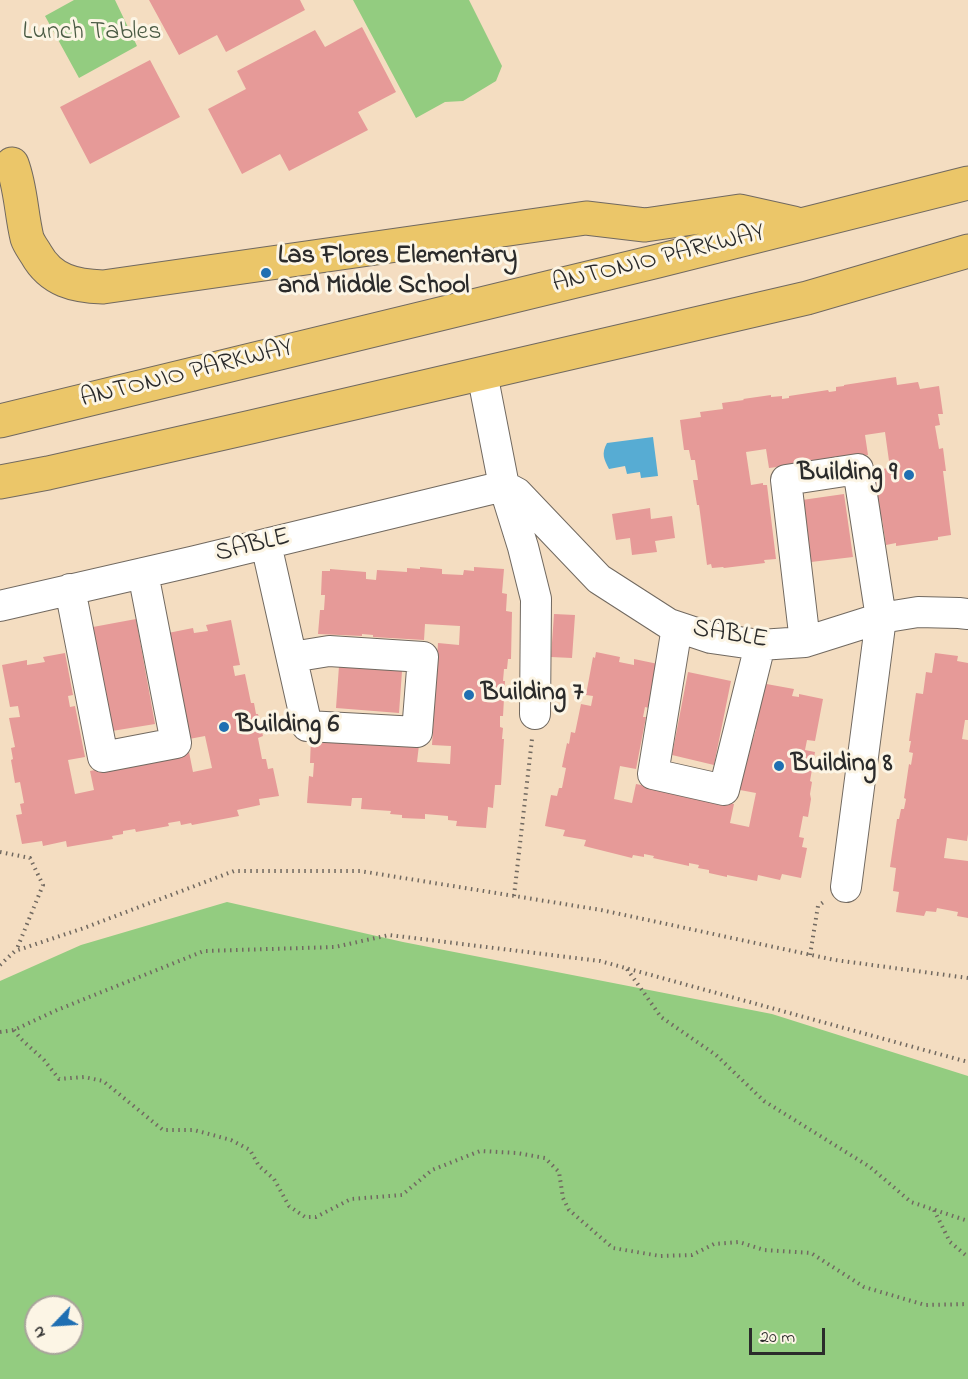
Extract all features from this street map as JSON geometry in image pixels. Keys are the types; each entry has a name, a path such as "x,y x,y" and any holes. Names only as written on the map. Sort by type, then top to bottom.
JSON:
{"main road":[{"path":"6,158 17,177 28,240 41,264 57,278 82,286 103,287 586,218 645,225 740,211 802,225"},
{"name":"ANTONIO PARKWAY","path":"0,421 968,183"},
{"path":"0,482 161,448 807,298 968,251"}],"street":[{"path":"482,373 504,486 536,599 535,714"},
{"path":"805,642 786,480 858,470 881,618 846,887"},
{"name":"SABLE","path":"0,606 504,486 517,493 599,579 669,624 711,638 760,645 805,642 881,618 918,612 968,614"},
{"path":"266,544 307,726 417,732 423,657 329,651 292,657"},
{"path":"70,589 103,757 176,743 143,573"},
{"path":"677,627 653,774 724,790 760,645"}],"path":[{"path":"514,896 535,714"},
{"path":"0,852 30,858 43,885 15,951 0,965"},
{"path":"15,951 84,928 234,871 360,871 601,910 810,955 968,978"},
{"path":"810,955 818,906 846,887"},
{"path":"0,1032 14,1030 57,1010 204,951 335,947 389,935 600,961 968,1062"},
{"path":"627,969 661,1017 716,1054 764,1101 870,1167 911,1202 968,1221"},
{"path":"14,1030 44,1060 59,1079 84,1077 103,1081 163,1130 194,1130 231,1140 250,1150 259,1166 274,1179 289,1206 306,1217 316,1216 351,1199 402,1195 432,1170 480,1151 517,1153 545,1158 559,1172 563,1198 569,1210 613,1248 660,1256 692,1255 714,1244 739,1242 764,1250 811,1253 864,1287 925,1305 968,1304"},
{"path":"933,1209 950,1242 968,1257"}],"green space":[{"name":"Lunch Tables","path":"74,0 115,0 137,46 79,78 45,16"},
{"path":"353,0 469,0 502,66 496,81 463,101 445,102 416,118"},
{"path":"227,902 403,942 772,1014 968,1076 968,1379 0,1379 0,981 81,945"}],"water":[{"path":"653,437 658,476 641,478 640,472 627,474 625,466 609,469 604,456 607,443"}],"building":[{"path":"149,0 300,0 305,10 226,52 217,35 179,55"},
{"path":"362,27 396,92 358,112 368,130 289,171 280,154 242,174 208,109 246,89 237,71 315,30 325,47"},
{"path":"150,60 180,117 90,164 60,107"},
{"name":"Building 9","path":"896,377 897,385 918,382 920,389 939,386 943,414 938,414 940,425 935,426 939,449 943,448 946,471 943,471 951,535 938,537 938,540 896,546 896,543 886,545 873,470 890,468 885,432 865,435 868,455 834,460 769,468 766,449 746,452 751,485 763,483 767,485 776,559 764,560 765,563 724,568 712,568 711,564 707,565 699,505 697,505 693,480 698,480 695,460 691,460 689,450 684,450 680,420 701,417 700,412 723,409 722,403 771,395 771,397 782,396 782,399 828,390 829,392 836,391 836,387 844,385"},
{"path":"844,494 853,557 811,562 802,500"},
{"path":"650,508 651,519 672,516 675,538 655,541 657,552 632,555 630,538 616,540 612,514"},
{"name":"Building 7","path":"420,567 442,569 442,574 463,575 464,570 474,571 474,567 504,569 502,593 507,594 506,611 512,612 511,659 508,659 507,669 504,669 503,716 500,716 500,727 503,728 502,739 504,739 501,785 495,785 493,808 488,807 486,828 456,826 457,821 448,820 448,816 425,814 425,819 402,818 402,815 390,814 391,811 361,809 362,798 352,798 351,806 307,803 309,776 313,777 314,763 310,763 311,738 419,745 417,762 450,764 451,746 432,745 438,643 459,645 460,626 425,624 424,640 373,637 373,635 362,634 362,636 318,634 320,610 324,610 325,595 321,595 322,571 330,571 330,569 366,572 366,579 376,580 377,570 407,572 407,568 420,569"},
{"path":"554,614 575,615 572,658 551,657"},
{"path":"136,619 155,724 112,731 93,627"},
{"name":"Building 6","path":"231,620 240,665 233,666 235,676 245,674 251,703 254,703 256,714 258,714 263,736 258,738 262,759 266,759 268,769 273,768 279,796 259,799 260,805 237,810 239,816 192,825 191,823 181,825 180,821 168,823 169,826 136,832 135,829 123,831 123,834 112,836 113,839 67,847 66,841 43,846 42,841 22,844 16,815 22,814 20,804 24,803 20,782 15,783 11,748 15,747 9,718 20,717 18,706 10,707 2,665 27,660 27,665 45,662 43,657 65,653 73,695 68,696 70,707 75,706 85,757 68,760 75,794 94,790 90,771 189,752 193,772 212,768 205,736 189,739 179,677 177,678 168,633 193,628 194,633 208,631 206,625"},
{"name":"Building 8","path":"596,652 620,657 619,662 634,665 634,659 658,664 649,708 645,707 643,717 646,717 636,769 620,766 614,799 632,803 636,784 671,791 734,804 730,823 749,827 756,793 740,790 750,739 753,739 756,729 752,729 761,683 794,689 792,696 799,697 799,694 823,699 815,741 807,740 805,750 815,752 810,781 812,782 808,817 803,816 799,837 804,838 802,847 807,848 801,878 782,874 780,880 758,875 757,881 709,873 709,870 698,868 699,865 689,863 689,866 644,854 644,857 633,855 632,858 584,846 586,840 563,836 565,830 545,826 551,795 557,796 559,788 562,788 566,768 562,767 567,743 569,744 571,732 575,733 581,704 591,706 593,696 586,695"},
{"path":"935,653 958,656 957,661 968,663 968,720 965,720 962,739 968,740 968,834 967,841 947,838 944,858 968,861 968,918 957,916 958,912 937,908 936,912 926,911 924,916 896,912 899,892 893,891 896,868 890,867 897,819 899,819 901,809 904,809 909,764 911,765 913,753 909,752 911,741 909,741 916,693 923,694 926,672 932,673"},
{"path":"339,666 402,671 399,713 336,708"},
{"path":"688,672 731,681 714,765 672,755"}],"place":[{"name":"Las Flores Elementary and Middle School","path":"266,273"},
{"name":"Building 9","path":"909,475"},
{"name":"Building 7","path":"469,695"},
{"name":"Building 6","path":"224,727"},
{"name":"Building 8","path":"779,766"}]}
